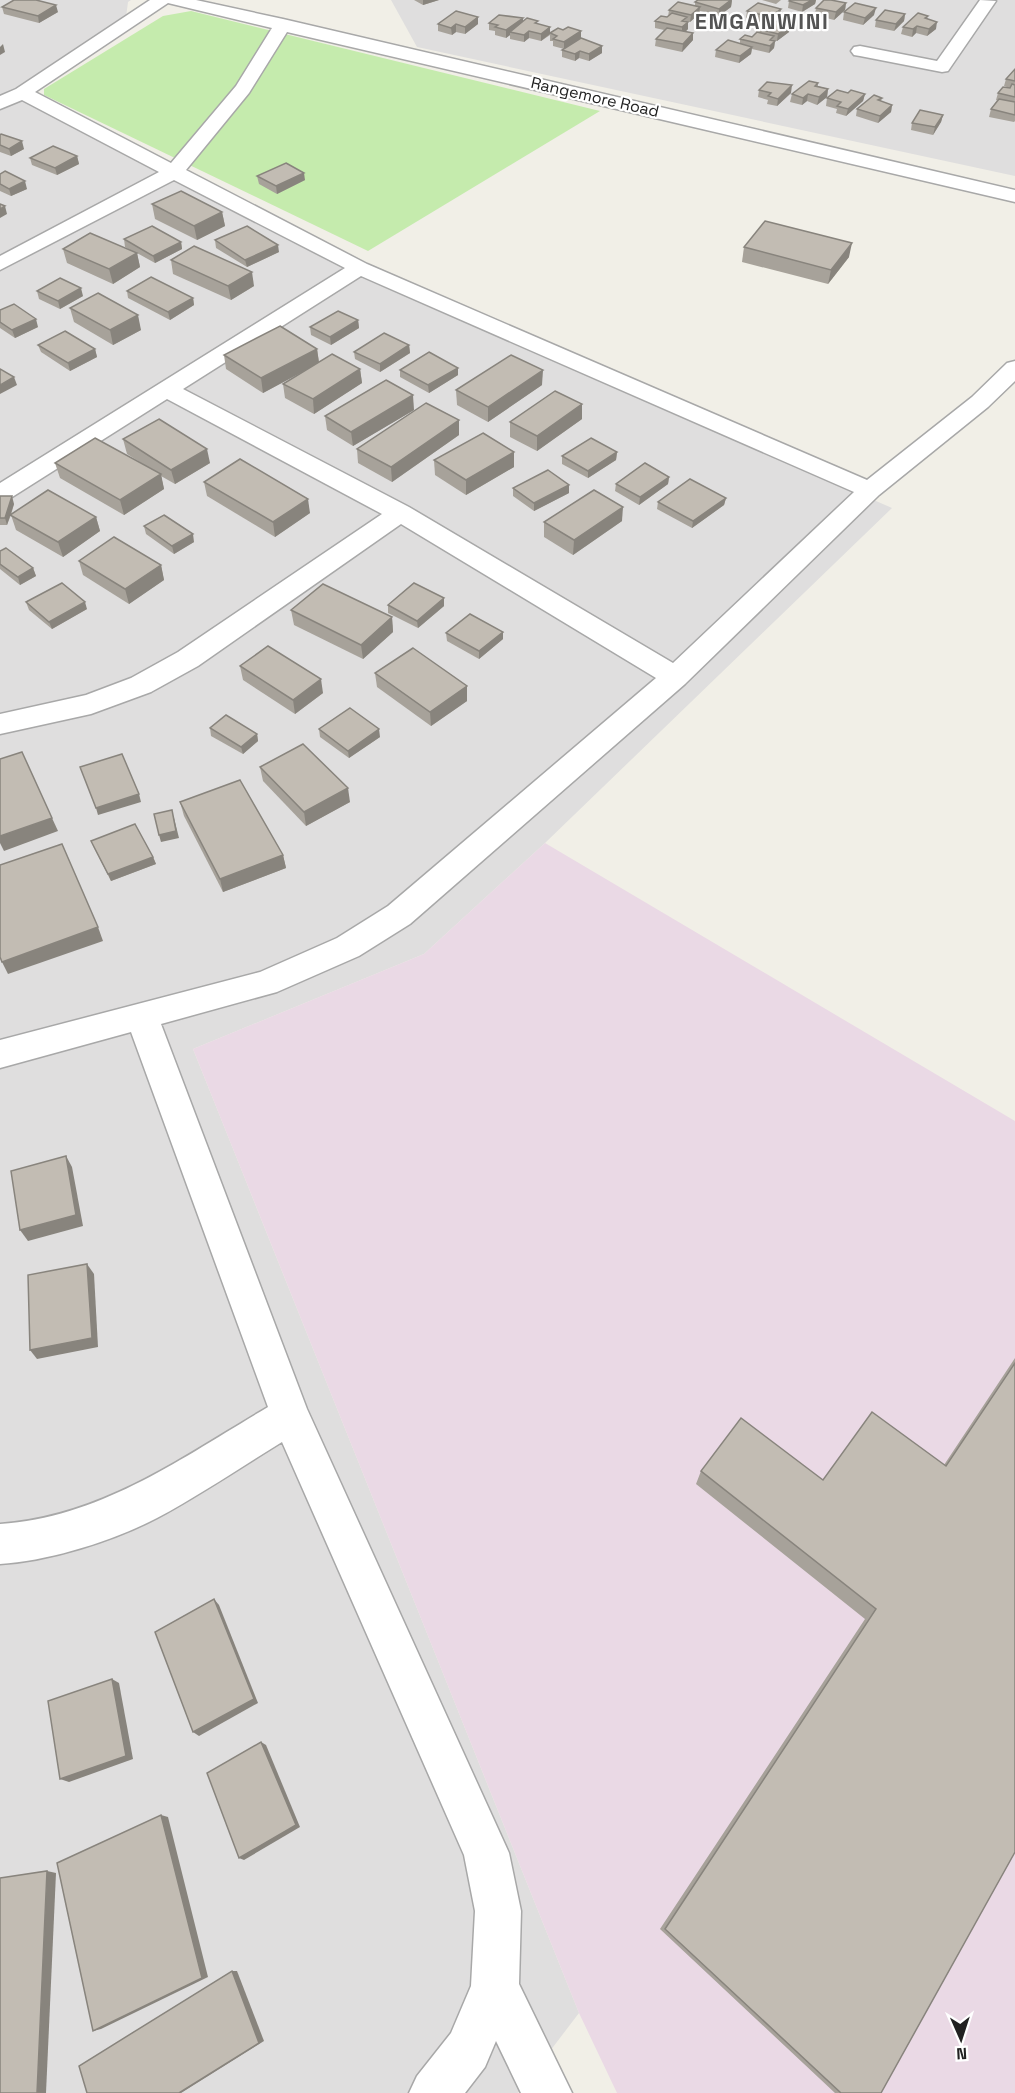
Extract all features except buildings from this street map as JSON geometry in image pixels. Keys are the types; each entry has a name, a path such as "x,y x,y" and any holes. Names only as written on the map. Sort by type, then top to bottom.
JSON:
{"street":[{"path":"0,103 22,93 161,0"},
{"name":"Rangemore Road","path":"174,0 255,10 283,24 1015,196"},
{"path":"861,51 942,67 985,1 1006,5"},
{"path":"0,264 174,172 243,89 283,24"},
{"path":"22,93 360,268 870,490"},
{"path":"0,494 360,268"},
{"path":"0,1054 266,983 348,947 399,915 675,677 870,490 980,402 1015,368"},
{"path":"165,389 400,513 675,677"},
{"path":"0,724 91,704 141,685 188,659 400,513"},
{"path":"142,1017 290,1415 486,1853 498,1911 495,1987 468,2050 434,2093"},
{"path":"0,1544 30,1542 94,1523 142,1504 290,1415"},
{"path":"495,1987 547,2093"}],"shaded area":[{"path":"0,0 131,0 128,2 126,17 8,93 364,277 892,508 545,843 424,954 193,1049 579,2013 518,2093 0,2093"},
{"path":"391,0 1015,0 1015,176 417,47"},
{"path":"545,843 1015,1121 1015,2093 617,2093 579,2013 193,1049 424,954"}],"green space":[{"path":"191,11 600,111 368,251 44,95 44,89 163,16"}],"district":[{"name":"EMGANWINI","path":"762,21"}]}
